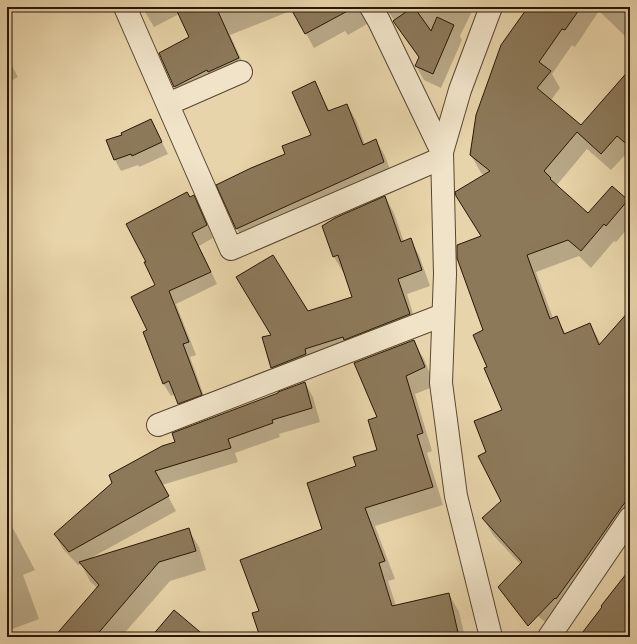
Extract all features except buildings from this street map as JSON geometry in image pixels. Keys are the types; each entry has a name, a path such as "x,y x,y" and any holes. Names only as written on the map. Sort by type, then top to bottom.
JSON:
{"street":[{"path":"125,7 231,249 442,155"},
{"path":"371,7 442,155"},
{"path":"491,7 460,90 442,155 445,274 441,383 456,496 491,637"},
{"path":"168,104 241,72"},
{"path":"158,425 443,315"},
{"path":"548,637 630,518"}]}
